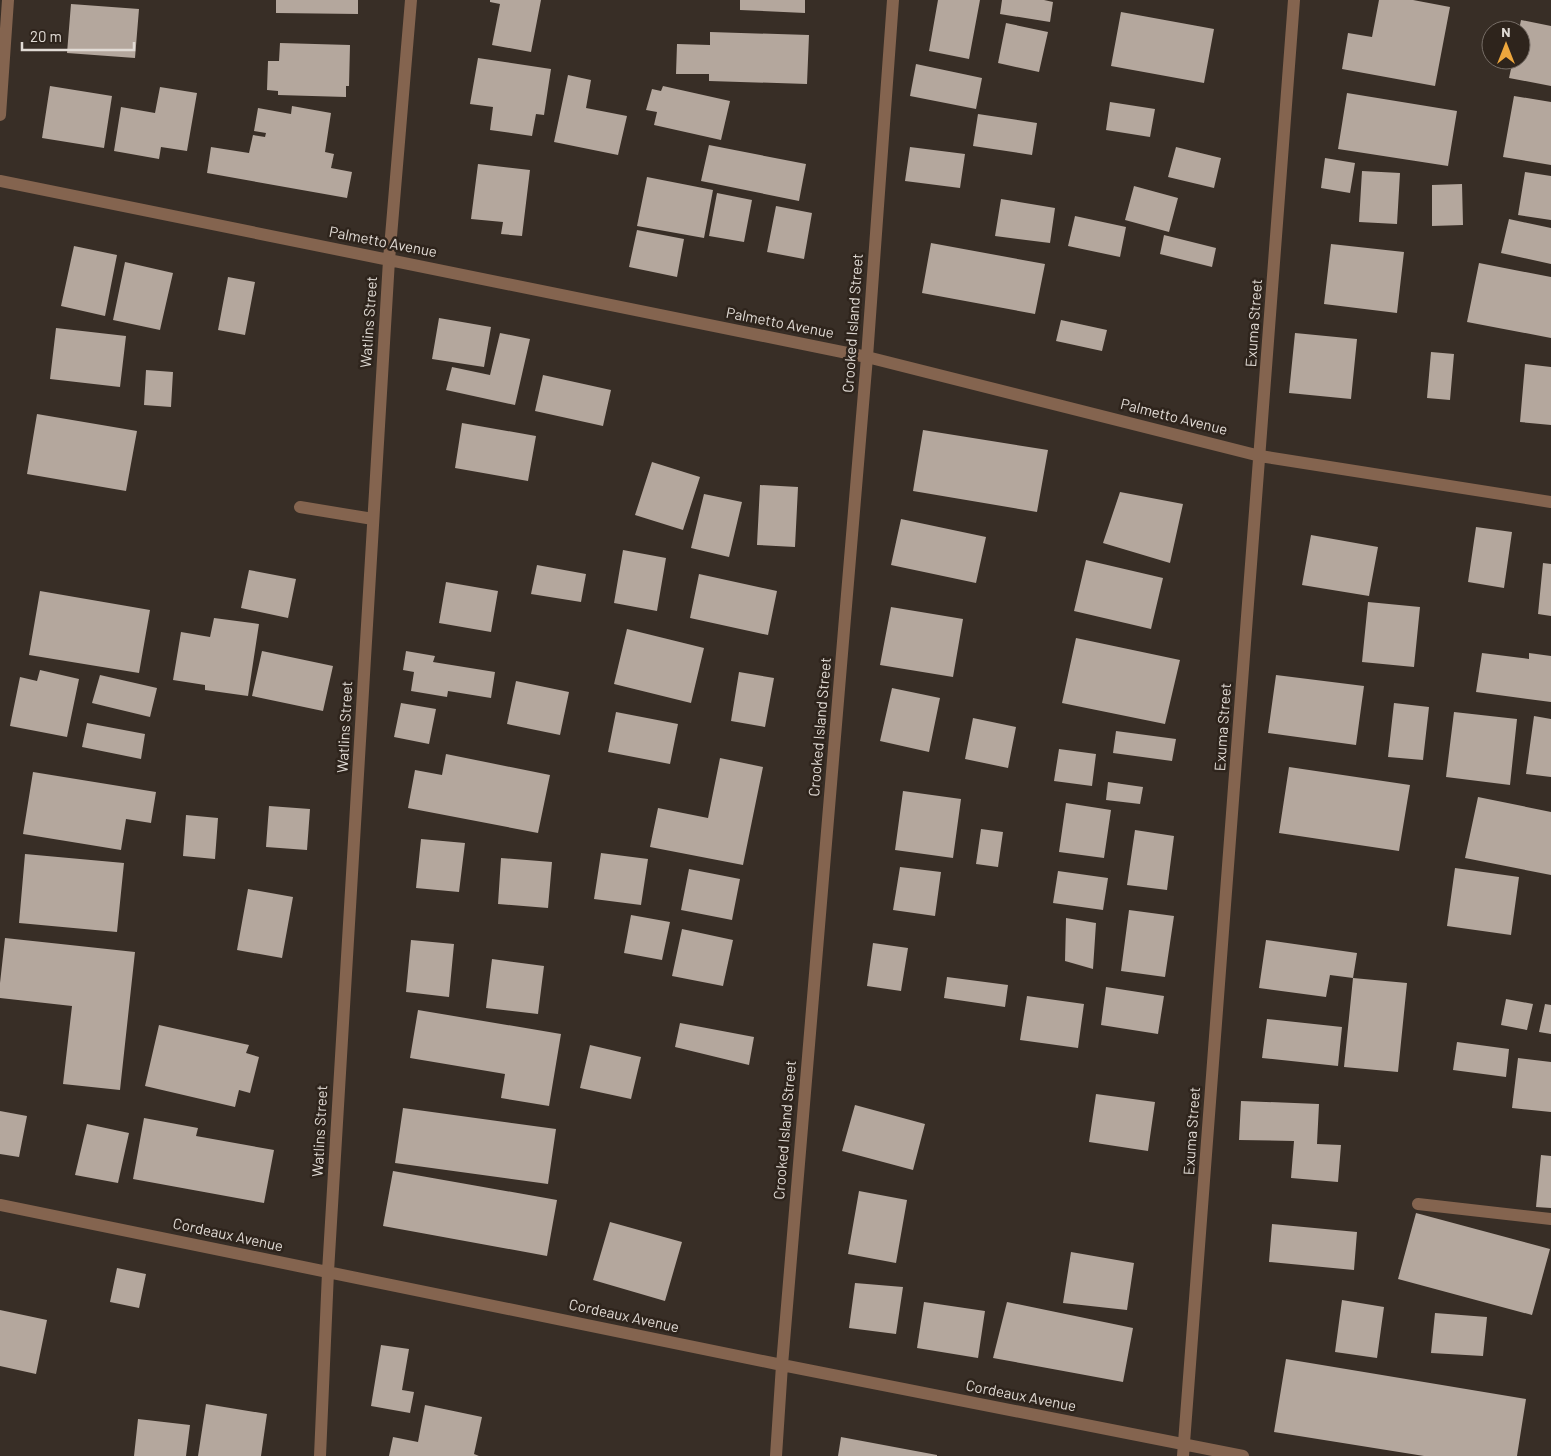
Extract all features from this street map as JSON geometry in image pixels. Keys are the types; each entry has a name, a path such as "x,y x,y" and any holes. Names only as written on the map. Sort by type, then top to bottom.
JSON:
{"street":[{"path":"0,116 8,0"},
{"name":"Watlins Street","path":"320,1456 328,1272 389,260 411,0"},
{"name":"Crooked Island Street","path":"776,1456 782,1365 867,357 893,0"},
{"name":"Exuma Street","path":"1184,1450 1294,0"},
{"name":"Palmetto Avenue","path":"0,181 867,357 1260,456 1551,502"},
{"path":"300,507 373,519"},
{"path":"1418,1204 1551,1219"},
{"name":"Cordeaux Avenue","path":"0,1206 782,1365 1184,1450 1243,1456"}],"building":[{"path":"276,0 358,0 358,14 276,13"},
{"path":"490,0 541,0 531,52 492,45 500,4 490,2"},
{"path":"740,0 805,0 805,13 740,10"},
{"path":"938,0 980,0 969,59 929,51"},
{"path":"1002,0 1044,0 1053,2 1050,22 1000,14"},
{"path":"1379,0 1413,0 1450,7 1435,86 1342,69 1348,33 1372,37"},
{"path":"71,4 139,9 135,58 67,53"},
{"path":"1121,12 1214,29 1204,83 1111,66"},
{"path":"1531,22 1551,26 1551,86 1509,78 1511,70 1531,70"},
{"path":"1006,23 1048,32 1039,72 998,63"},
{"path":"710,32 809,35 807,84 709,81 709,74 676,74 677,44 710,45"},
{"path":"280,43 350,45 349,86 346,86 346,97 278,95 278,91 267,90 268,61 279,61"},
{"path":"478,58 551,69 544,115 536,114 532,136 490,130 493,107 470,104"},
{"path":"916,64 982,78 976,109 910,96"},
{"path":"568,75 591,80 586,108 627,116 618,155 554,142"},
{"path":"50,86 112,96 104,148 42,138"},
{"path":"663,86 730,101 721,140 654,125 657,112 646,110 652,89 661,91"},
{"path":"160,87 197,93 187,151 161,147 159,159 114,151 121,107 155,113"},
{"path":"1347,93 1457,111 1448,166 1338,149"},
{"path":"1514,96 1551,102 1551,165 1503,157"},
{"path":"1110,102 1155,109 1150,137 1106,130"},
{"path":"292,106 331,113 325,152 334,154 331,168 352,172 347,198 207,173 211,147 249,153 253,135 265,137 266,133 254,131 258,108 291,114"},
{"path":"978,114 1037,123 1032,155 973,146"},
{"path":"709,145 806,164 799,201 701,181"},
{"path":"910,147 965,154 960,188 905,181"},
{"path":"1176,147 1221,158 1214,188 1168,177"},
{"path":"1325,158 1355,163 1350,193 1321,188"},
{"path":"478,164 530,170 522,236 501,234 503,222 471,219"},
{"path":"1362,171 1400,173 1397,224 1359,222"},
{"path":"1525,172 1551,176 1551,220 1518,215"},
{"path":"647,177 713,190 704,238 637,226"},
{"path":"1462,184 1463,225 1432,226 1432,185"},
{"path":"1134,186 1178,198 1169,232 1125,220"},
{"path":"717,193 752,200 744,242 709,236"},
{"path":"1001,199 1055,208 1050,243 995,236"},
{"path":"776,206 812,213 804,259 767,252"},
{"path":"1075,216 1126,227 1120,257 1068,246"},
{"path":"1509,219 1551,228 1551,264 1501,253"},
{"path":"637,230 684,239 677,277 629,267"},
{"path":"1164,235 1216,248 1212,267 1160,254"},
{"path":"931,243 1045,264 1035,314 922,293"},
{"path":"1331,244 1404,252 1397,313 1324,304"},
{"path":"74,246 117,255 105,316 61,306"},
{"path":"125,262 173,273 160,330 113,320"},
{"path":"1479,263 1551,277 1551,338 1467,322"},
{"path":"228,277 255,282 245,335 218,330"},
{"path":"439,318 491,327 484,367 432,359"},
{"path":"1061,320 1107,330 1102,351 1056,341"},
{"path":"56,328 126,336 120,387 50,379"},
{"path":"500,333 530,339 515,405 446,390 452,367 490,375"},
{"path":"1295,333 1357,339 1351,399 1289,393"},
{"path":"1431,352 1454,354 1450,400 1427,398"},
{"path":"1525,364 1551,367 1551,425 1520,422"},
{"path":"146,370 173,372 171,407 144,405"},
{"path":"543,375 611,390 603,426 535,411"},
{"path":"37,414 137,431 126,491 27,474"},
{"path":"462,423 536,436 528,481 455,468"},
{"path":"923,430 1048,450 1037,512 913,491"},
{"path":"652,462 700,477 683,530 635,515"},
{"path":"760,485 798,487 795,547 757,545"},
{"path":"1120,492 1183,504 1170,563 1103,543"},
{"path":"704,494 742,502 729,557 691,548"},
{"path":"901,519 986,537 976,583 891,565"},
{"path":"1476,527 1512,532 1504,588 1468,582"},
{"path":"1311,535 1378,547 1369,596 1302,585"},
{"path":"623,550 666,558 657,611 614,603"},
{"path":"1086,560 1163,578 1151,629 1074,611"},
{"path":"1543,563 1551,564 1551,616 1538,614"},
{"path":"537,565 586,574 581,602 531,594"},
{"path":"249,570 296,579 288,618 241,608"},
{"path":"699,574 777,591 768,635 690,618"},
{"path":"446,582 498,591 491,632 439,623"},
{"path":"40,591 150,610 139,673 29,655"},
{"path":"1368,602 1420,607 1414,667 1362,662"},
{"path":"891,607 963,619 953,677 880,665"},
{"path":"214,618 259,624 248,696 205,690 205,685 173,680 181,632 210,637"},
{"path":"627,629 704,648 691,703 614,684"},
{"path":"1076,638 1180,660 1165,724 1062,703"},
{"path":"262,651 333,666 323,711 252,696"},
{"path":"406,651 435,656 433,662 495,672 491,698 448,691 447,697 411,691 414,672 403,670"},
{"path":"1482,653 1529,659 1529,653 1551,656 1551,702 1476,692"},
{"path":"40,670 79,679 67,737 10,726 20,677 37,681"},
{"path":"739,672 774,678 765,727 731,721"},
{"path":"100,675 157,688 150,717 92,703"},
{"path":"1276,675 1364,686 1356,745 1268,733"},
{"path":"516,681 569,692 560,735 507,724"},
{"path":"892,688 940,698 929,752 880,741"},
{"path":"401,703 436,709 429,744 394,737"},
{"path":"1394,703 1429,707 1423,760 1388,757"},
{"path":"616,712 678,724 670,764 608,752"},
{"path":"1454,712 1517,719 1510,785 1446,777"},
{"path":"1534,716 1551,719 1551,777 1526,774"},
{"path":"973,718 1016,727 1008,768 965,759"},
{"path":"87,723 145,734 141,759 82,747"},
{"path":"1116,731 1176,739 1172,761 1113,753"},
{"path":"1059,749 1096,754 1092,786 1054,781"},
{"path":"446,754 550,775 538,833 408,808 415,770 442,775"},
{"path":"720,758 763,767 743,865 650,847 658,808 708,818"},
{"path":"1289,767 1410,785 1399,851 1279,833"},
{"path":"33,772 156,792 151,823 126,819 121,850 23,834"},
{"path":"1108,782 1143,787 1140,804 1106,800"},
{"path":"903,791 961,799 953,858 895,850"},
{"path":"1478,797 1551,812 1551,875 1465,858"},
{"path":"1066,803 1111,810 1104,858 1059,852"},
{"path":"269,806 310,809 307,850 266,847"},
{"path":"186,815 218,818 215,859 183,856"},
{"path":"981,829 1003,832 998,867 976,864"},
{"path":"1135,830 1174,836 1167,890 1127,885"},
{"path":"421,839 465,843 459,892 416,888"},
{"path":"601,853 648,859 641,905 594,899"},
{"path":"25,854 124,863 117,932 19,923"},
{"path":"501,858 552,862 548,908 498,904"},
{"path":"900,867 941,872 935,916 893,910"},
{"path":"1455,868 1519,877 1511,935 1447,926"},
{"path":"689,869 740,879 732,920 681,910"},
{"path":"1058,871 1108,878 1103,910 1053,903"},
{"path":"248,889 293,897 282,958 237,950"},
{"path":"1129,910 1174,916 1165,977 1121,971"},
{"path":"631,915 670,922 662,960 624,953"},
{"path":"1066,918 1096,923 1093,969 1065,961"},
{"path":"682,929 733,940 723,986 672,976"},
{"path":"5,938 135,952 120,1090 63,1084 72,1006 0,998"},
{"path":"411,940 454,944 449,997 406,992"},
{"path":"1266,940 1357,953 1353,978 1330,975 1326,997 1259,988"},
{"path":"873,943 908,948 901,991 867,986"},
{"path":"492,959 544,966 538,1014 486,1008"},
{"path":"947,977 1008,985 1005,1007 944,998"},
{"path":"1353,978 1407,983 1398,1072 1344,1067"},
{"path":"1106,987 1164,996 1158,1034 1101,1025"},
{"path":"1027,996 1084,1004 1078,1048 1020,1040"},
{"path":"1506,999 1533,1004 1527,1030 1501,1025"},
{"path":"1545,1004 1551,1005 1551,1034 1539,1032"},
{"path":"418,1010 561,1034 549,1106 501,1098 505,1074 410,1058"},
{"path":"1267,1019 1342,1027 1338,1066 1262,1058"},
{"path":"680,1023 754,1037 749,1065 675,1047"},
{"path":"159,1025 249,1045 246,1053 259,1057 250,1093 239,1090 235,1107 145,1086"},
{"path":"1457,1042 1509,1049 1506,1077 1453,1070"},
{"path":"590,1045 641,1057 631,1099 580,1088"},
{"path":"1518,1058 1551,1062 1551,1112 1512,1108"},
{"path":"1096,1094 1155,1102 1148,1151 1089,1142"},
{"path":"1241,1101 1319,1104 1317,1144 1341,1145 1338,1182 1291,1178 1294,1141 1239,1140"},
{"path":"855,1105 925,1124 913,1170 842,1151"},
{"path":"403,1108 556,1129 548,1184 395,1163"},
{"path":"0,1111 27,1116 19,1157 0,1154"},
{"path":"144,1118 198,1128 196,1136 274,1150 264,1203 133,1179"},
{"path":"87,1124 129,1133 118,1183 75,1175"},
{"path":"1541,1155 1551,1156 1551,1208 1536,1207"},
{"path":"393,1171 557,1200 547,1256 383,1226"},
{"path":"859,1191 907,1200 896,1263 848,1254"},
{"path":"1416,1213 1550,1249 1532,1315 1398,1279"},
{"path":"610,1222 682,1242 665,1301 593,1280"},
{"path":"1272,1224 1357,1232 1354,1270 1269,1262"},
{"path":"1071,1252 1134,1263 1127,1310 1063,1303"},
{"path":"117,1268 146,1274 139,1308 110,1302"},
{"path":"855,1283 903,1287 896,1334 849,1328"},
{"path":"1342,1300 1384,1307 1377,1358 1335,1352"},
{"path":"924,1302 985,1311 978,1358 917,1348"},
{"path":"1007,1302 1133,1328 1123,1382 993,1358"},
{"path":"0,1310 47,1320 36,1374 0,1366"},
{"path":"1435,1313 1487,1317 1483,1356 1431,1353"},
{"path":"381,1345 409,1349 402,1390 414,1392 410,1413 371,1406"},
{"path":"1286,1359 1526,1399 1517,1456 1424,1456 1274,1432"},
{"path":"206,1404 267,1414 261,1456 198,1456"},
{"path":"425,1405 482,1417 474,1454 479,1456 389,1456 393,1437 418,1442"},
{"path":"138,1419 190,1425 186,1456 134,1456"},
{"path":"841,1437 937,1455 937,1456 838,1456"}]}
